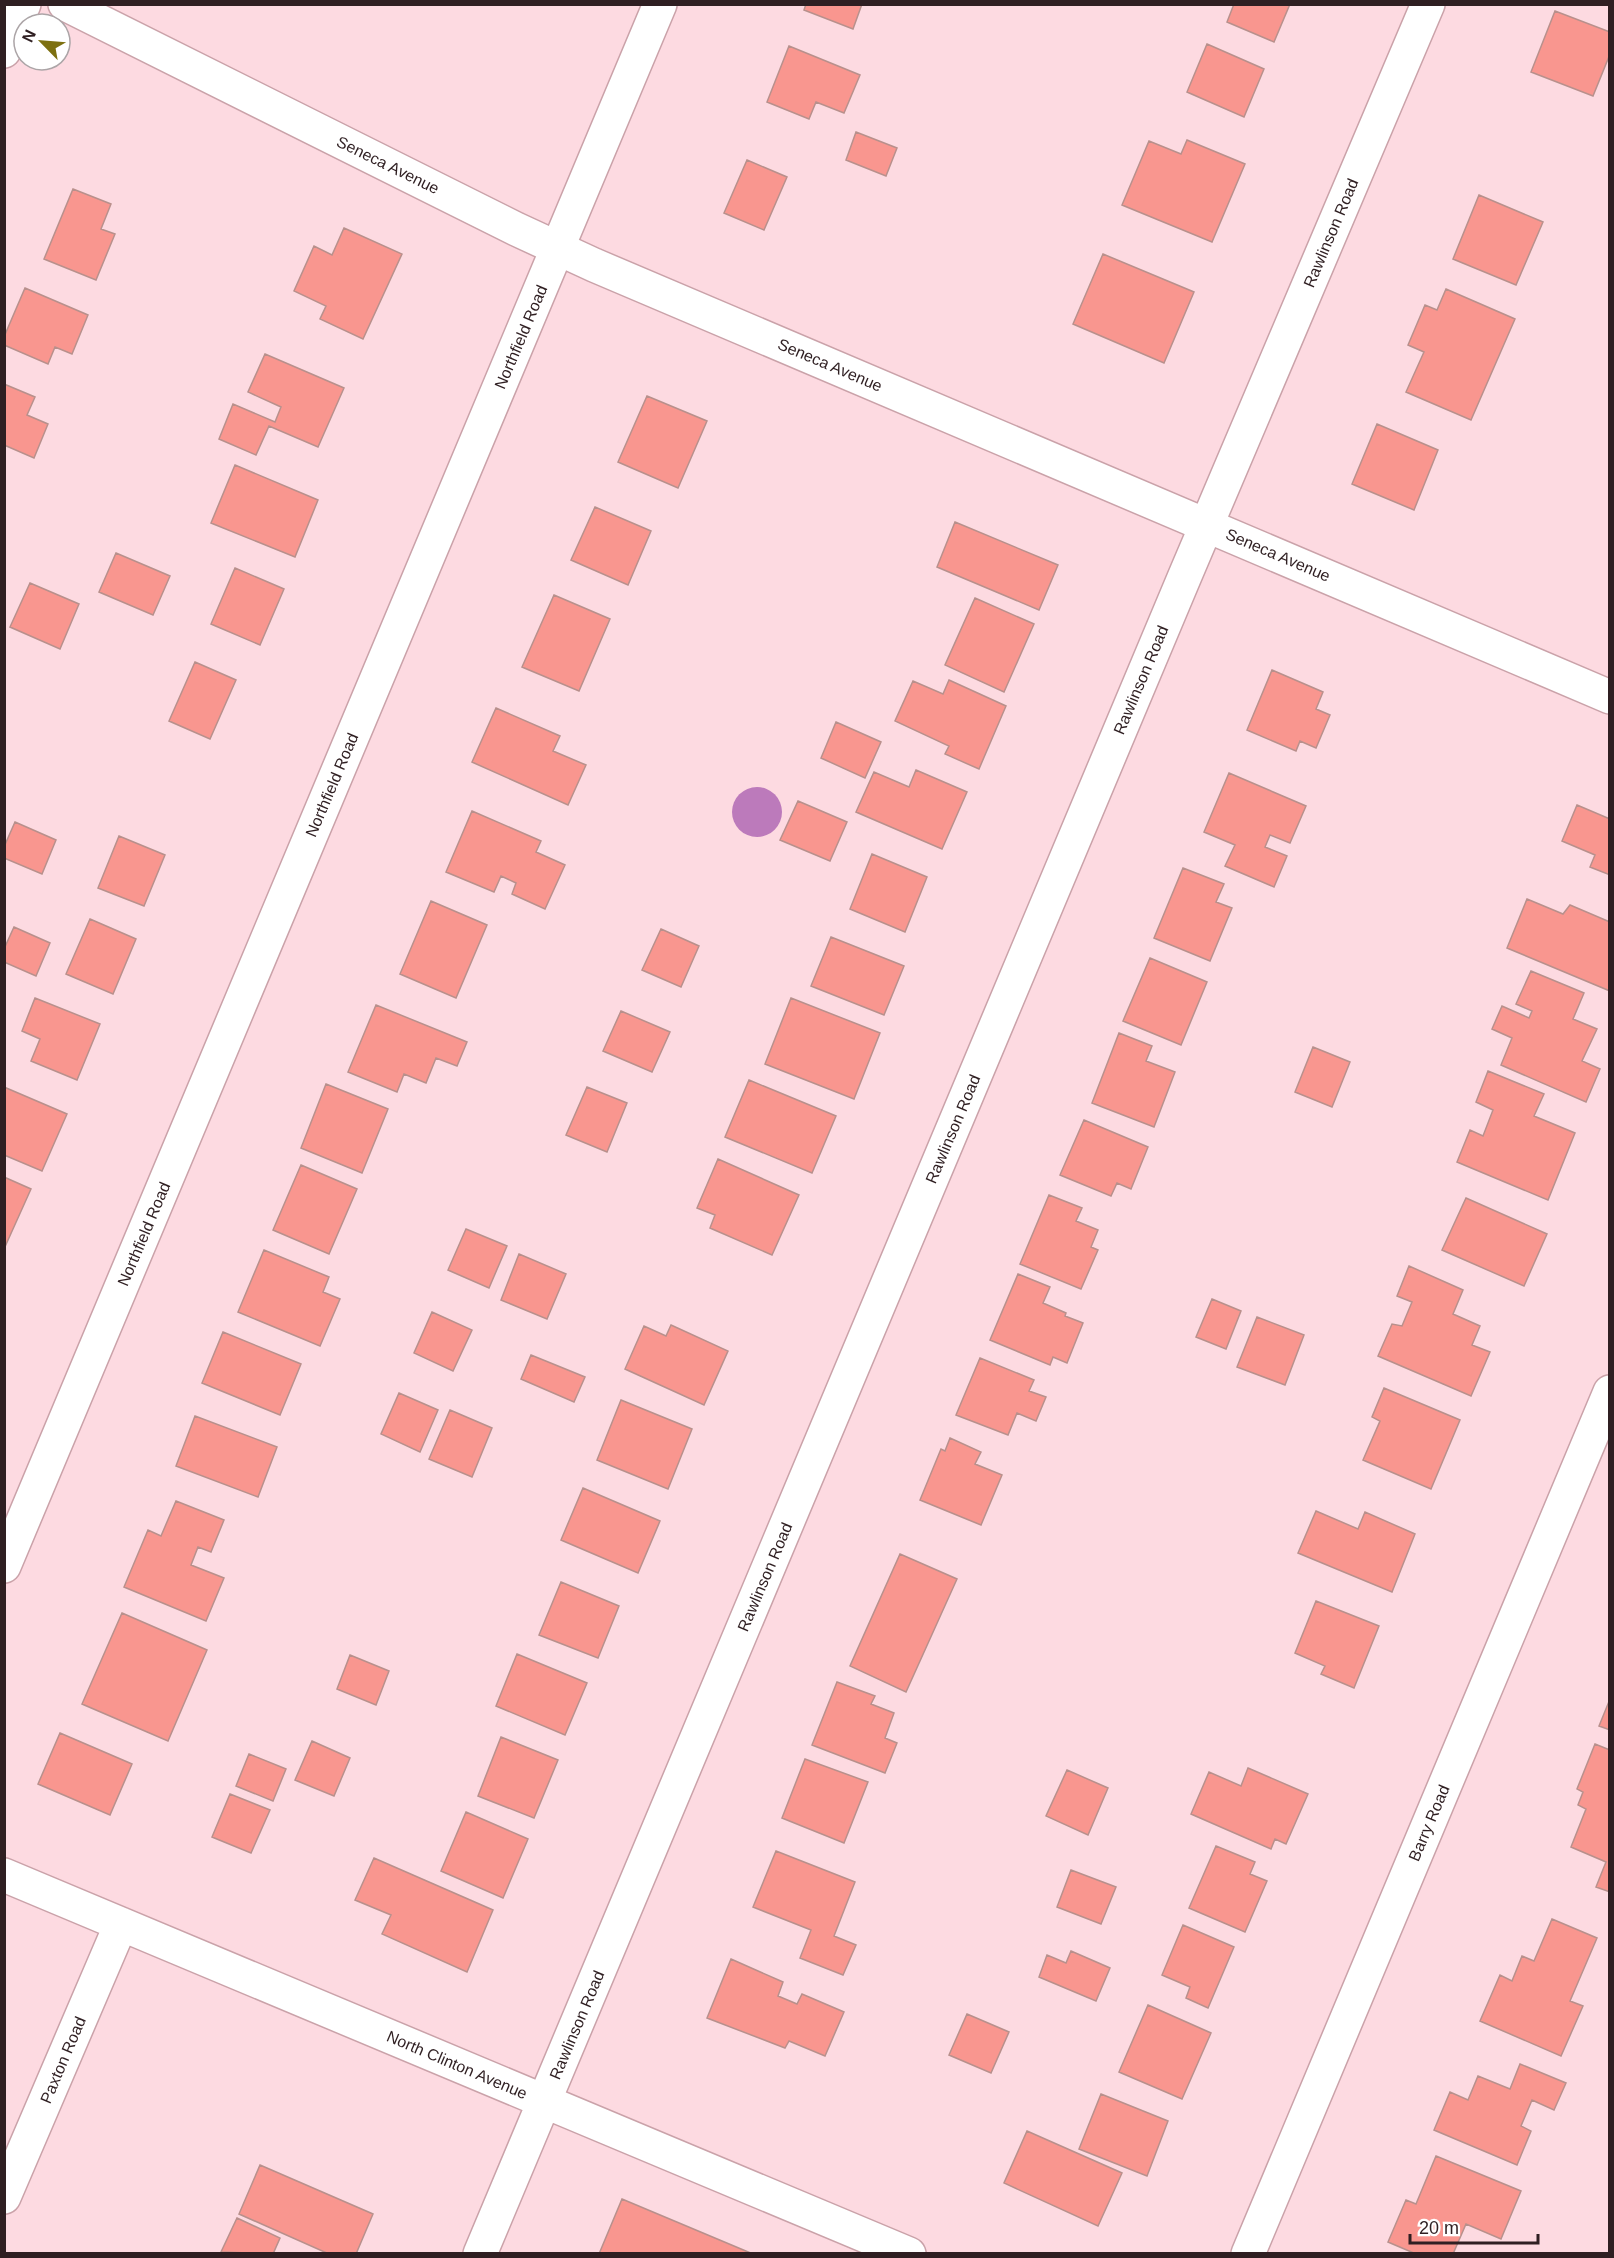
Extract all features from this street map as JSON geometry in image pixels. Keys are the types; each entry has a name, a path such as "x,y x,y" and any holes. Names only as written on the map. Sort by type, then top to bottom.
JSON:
{"street":[{"path":"4,51 24,4"},
{"name":"Seneca Avenue","path":"65,4 558,249 1610,697"},
{"name":"Northfield Road","path":"4,1566 660,4"},
{"name":"Rawlinson Road","path":"480,2253 1428,4"},
{"name":"Barry Road","path":"1248,2253 1610,1392"},
{"name":"North Clinton Avenue","path":"4,1875 909,2253"},
{"name":"Paxton Road","path":"4,2197 121,1924"}],"shaded area":[{"path":"752,787 762,787 775,794 782,807 782,817 775,830 762,837 752,837 743,833 736,826 732,817 732,807 736,798 743,791"}],"building":[{"path":"806,4 862,4 853,29 804,10"},
{"path":"1234,4 1290,4 1274,42 1227,22"},
{"path":"1555,11 1610,32 1610,54 1593,96 1531,72"},
{"path":"1207,44 1264,69 1244,117 1187,92"},
{"path":"789,46 860,75 844,113 816,102 809,119 767,102"},
{"path":"856,132 897,148 886,176 846,160"},
{"path":"1187,140 1245,164 1212,242 1122,205 1149,141 1181,154"},
{"path":"747,160 787,177 764,230 724,213"},
{"path":"73,189 111,204 101,229 115,234 96,280 44,259"},
{"path":"1479,195 1543,222 1516,285 1453,259"},
{"path":"344,228 402,254 363,339 320,319 326,306 294,291 314,246 332,255"},
{"path":"1103,254 1194,292 1164,363 1073,324"},
{"path":"25,288 88,315 72,354 55,347 48,364 4,345 4,337"},
{"path":"1446,289 1515,319 1471,420 1406,392 1424,352 1408,345 1425,305 1437,310"},
{"path":"265,354 344,388 318,447 269,426 256,455 219,439 233,404 275,422 281,407 248,392"},
{"path":"4,384 35,397 27,415 48,424 34,458 4,445"},
{"path":"647,396 707,421 678,488 618,462"},
{"path":"1377,424 1438,450 1414,510 1352,484"},
{"path":"235,465 318,500 295,557 211,523"},
{"path":"595,507 651,531 628,585 571,560"},
{"path":"955,522 1058,565 1039,610 937,567"},
{"path":"116,553 170,576 153,615 99,592"},
{"path":"235,568 284,589 260,645 211,624"},
{"path":"30,583 79,604 60,649 10,627"},
{"path":"554,595 610,619 579,691 522,667"},
{"path":"975,598 1034,624 1004,692 945,665"},
{"path":"195,662 236,680 210,739 169,721"},
{"path":"1272,670 1323,692 1316,709 1330,715 1316,748 1300,741 1296,751 1247,730"},
{"path":"949,680 1006,706 979,769 945,754 949,746 895,721 913,681 943,694"},
{"path":"496,708 560,736 553,751 586,765 568,805 472,762"},
{"path":"836,722 881,742 865,778 821,758"},
{"path":"916,770 967,792 942,849 856,812 874,772 909,787"},
{"path":"1229,773 1306,806 1290,843 1270,835 1265,847 1287,856 1274,887 1225,866 1235,845 1204,832"},
{"path":"798,801 847,822 830,861 780,840"},
{"path":"1577,805 1610,819 1610,875 1590,867 1595,855 1562,841"},
{"path":"472,811 541,841 536,852 565,865 545,909 512,894 516,883 501,876 494,892 446,872"},
{"path":"15,822 56,840 42,874 4,858 4,847"},
{"path":"119,836 165,855 144,906 98,888"},
{"path":"872,854 927,877 905,932 850,909"},
{"path":"1183,868 1224,884 1216,902 1232,908 1210,961 1154,938"},
{"path":"1527,899 1563,914 1570,905 1610,922 1610,991 1507,948"},
{"path":"431,901 487,925 456,998 400,974"},
{"path":"90,919 136,939 113,994 66,974"},
{"path":"14,927 50,943 36,976 4,962 4,949"},
{"path":"661,929 699,946 681,987 642,970"},
{"path":"831,937 904,966 884,1015 811,986"},
{"path":"1150,958 1207,982 1181,1045 1123,1021"},
{"path":"1531,971 1584,993 1573,1019 1597,1029 1582,1061 1600,1069 1586,1102 1501,1065 1512,1038 1492,1029 1502,1006 1529,1018 1532,1011 1516,1004"},
{"path":"35,998 100,1024 77,1080 31,1061 40,1039 22,1031"},
{"path":"791,998 880,1033 854,1099 765,1064"},
{"path":"376,1005 467,1042 457,1066 436,1058 426,1083 404,1074 397,1092 348,1072"},
{"path":"621,1011 670,1032 652,1072 603,1051"},
{"path":"1119,1033 1152,1046 1146,1061 1175,1072 1154,1127 1092,1103"},
{"path":"1313,1047 1350,1062 1332,1107 1295,1092"},
{"path":"1488,1071 1544,1094 1534,1116 1575,1133 1548,1200 1457,1162 1470,1130 1483,1136 1493,1110 1476,1102"},
{"path":"749,1080 836,1116 812,1173 725,1137"},
{"path":"326,1084 388,1109 362,1173 301,1148"},
{"path":"4,1087 67,1114 42,1171 4,1155"},
{"path":"587,1087 627,1103 607,1152 566,1135"},
{"path":"1084,1120 1148,1147 1131,1189 1117,1183 1111,1196 1060,1175"},
{"path":"718,1159 799,1195 772,1255 710,1228 715,1215 697,1208"},
{"path":"301,1165 357,1189 329,1254 273,1230"},
{"path":"4,1177 31,1189 4,1249"},
{"path":"1049,1195 1082,1208 1076,1221 1098,1230 1091,1247 1098,1250 1081,1289 1020,1264"},
{"path":"1466,1198 1547,1234 1524,1286 1442,1250"},
{"path":"466,1229 507,1246 489,1288 448,1270"},
{"path":"264,1250 329,1277 323,1292 340,1299 320,1346 238,1312"},
{"path":"519,1254 566,1274 547,1319 501,1300"},
{"path":"1409,1266 1463,1290 1453,1314 1480,1326 1472,1345 1490,1352 1471,1396 1378,1356 1392,1324 1402,1326 1412,1302 1397,1296"},
{"path":"1018,1274 1050,1287 1043,1303 1083,1323 1067,1363 1053,1357 1050,1365 990,1340"},
{"path":"1212,1299 1241,1311 1226,1349 1196,1337"},
{"path":"432,1312 472,1330 453,1371 414,1353"},
{"path":"1257,1317 1304,1335 1285,1385 1237,1367"},
{"path":"671,1325 728,1351 704,1405 625,1369 644,1326 666,1336"},
{"path":"223,1332 301,1364 280,1415 202,1383"},
{"path":"531,1355 585,1377 574,1402 521,1379"},
{"path":"980,1358 1034,1380 1029,1391 1046,1397 1036,1421 1017,1413 1008,1435 956,1415"},
{"path":"1384,1388 1460,1420 1431,1489 1363,1460 1380,1421 1372,1417"},
{"path":"399,1393 438,1410 420,1452 381,1434"},
{"path":"621,1400 692,1429 668,1489 597,1460"},
{"path":"450,1410 492,1428 472,1477 429,1459"},
{"path":"195,1416 277,1447 258,1497 176,1466"},
{"path":"950,1438 981,1452 975,1464 1002,1475 981,1525 920,1500 941,1449 945,1451"},
{"path":"583,1488 660,1521 638,1573 561,1540"},
{"path":"176,1501 224,1520 211,1552 198,1547 191,1565 224,1578 206,1621 124,1587 148,1530 161,1536"},
{"path":"1316,1511 1358,1529 1365,1512 1415,1534 1392,1592 1298,1553"},
{"path":"900,1554 957,1579 906,1692 850,1666"},
{"path":"561,1582 619,1606 598,1658 539,1635"},
{"path":"1316,1601 1379,1626 1354,1688 1321,1674 1325,1666 1295,1653"},
{"path":"122,1613 207,1650 168,1741 82,1704"},
{"path":"517,1654 587,1683 565,1735 496,1706"},
{"path":"350,1655 389,1671 376,1705 337,1689"},
{"path":"837,1682 875,1696 871,1704 894,1713 885,1738 897,1743 885,1773 812,1745"},
{"path":"1610,1699 1610,1730 1599,1726"},
{"path":"60,1733 132,1764 110,1815 38,1784"},
{"path":"501,1737 558,1760 534,1818 478,1796"},
{"path":"312,1741 350,1758 334,1796 295,1780"},
{"path":"1595,1744 1610,1750 1610,1892 1596,1887 1606,1862 1571,1847 1586,1809 1578,1805 1583,1792 1577,1789"},
{"path":"249,1754 286,1769 273,1801 236,1786"},
{"path":"805,1759 868,1782 844,1843 782,1818"},
{"path":"1248,1768 1308,1794 1286,1844 1275,1839 1271,1849 1191,1814 1209,1772 1241,1786"},
{"path":"1067,1770 1108,1788 1088,1835 1046,1816"},
{"path":"230,1794 270,1810 251,1853 212,1837"},
{"path":"466,1812 528,1839 503,1898 441,1871"},
{"path":"1216,1846 1255,1862 1250,1874 1267,1881 1245,1932 1189,1908"},
{"path":"776,1851 855,1882 834,1936 856,1945 843,1975 800,1958 811,1930 753,1907"},
{"path":"374,1858 493,1910 467,1972 382,1934 391,1915 355,1900"},
{"path":"1071,1870 1116,1887 1101,1924 1057,1907"},
{"path":"1552,1919 1597,1938 1570,2001 1583,2006 1561,2056 1480,2021 1500,1975 1512,1981 1522,1956 1534,1961"},
{"path":"1183,1925 1234,1947 1208,2008 1186,1998 1190,1987 1162,1975"},
{"path":"1071,1951 1110,1968 1096,2001 1039,1977 1047,1955 1066,1963"},
{"path":"731,1959 783,1982 778,1996 797,2004 802,1994 844,2012 825,2056 789,2041 785,2048 707,2018"},
{"path":"1148,2005 1211,2033 1182,2099 1119,2072"},
{"path":"967,2014 1009,2032 991,2073 949,2055"},
{"path":"1520,2064 1566,2083 1554,2110 1532,2100 1521,2126 1531,2131 1517,2165 1434,2130 1450,2092 1468,2100 1478,2076 1510,2089"},
{"path":"1101,2094 1168,2121 1147,2176 1079,2149"},
{"path":"1027,2131 1122,2173 1098,2226 1004,2183"},
{"path":"1436,2156 1521,2191 1501,2239 1466,2224 1453,2254 1416,2254 1388,2242 1406,2200 1416,2204"},
{"path":"260,2165 373,2214 356,2254 329,2254 239,2214"},
{"path":"622,2199 753,2254 599,2254"},
{"path":"237,2218 280,2238 273,2254 221,2252"}]}
